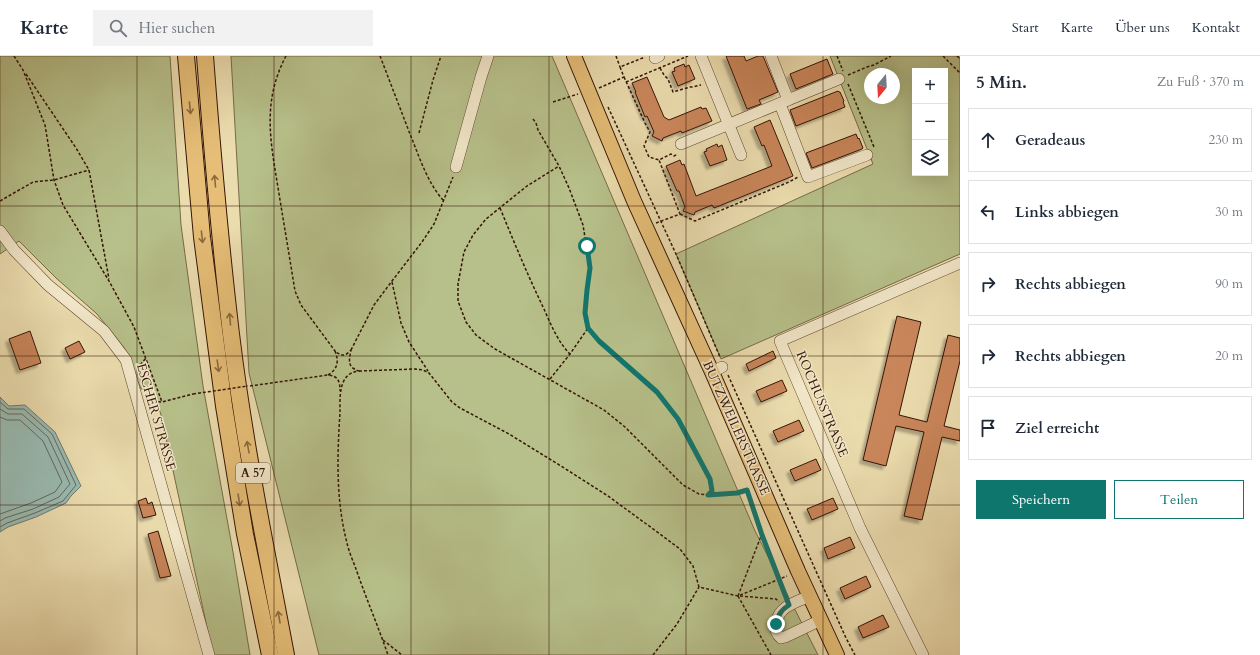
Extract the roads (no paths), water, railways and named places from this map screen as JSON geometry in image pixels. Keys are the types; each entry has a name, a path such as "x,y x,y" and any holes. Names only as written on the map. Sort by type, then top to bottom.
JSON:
{"highway":[{"name":"A 57","path":"205,56 220,236 231,335 245,432 286,655"},
{"name":"A 57","path":"186,60 202,237 224,406 245,534 270,655"}],"main road":[{"name":"BUTZWEILERSTRASSE","path":"564,56 585,92 646,228 720,368 798,571 837,655"},
{"name":"BUTZWEILERSTRASSE","path":"574,56 585,92"}],"street":[{"path":"456,167 488,56"},
{"path":"701,56 741,155"},
{"path":"771,56 808,177 867,155"},
{"path":"681,149 729,124 784,102 844,81"},
{"name":"ESCHER STRASSE","path":"0,231 14,250 48,285 104,331 126,360 209,655"},
{"name":"ROCHUSSTRASSE","path":"924,655 860,528 780,341 960,262"},
{"path":"810,596 786,607 778,617 776,631 781,638 821,620"}],"water":[{"path":"0,397 9,406 25,405 55,432 81,486 66,503 36,517 8,527 0,532"}]}
